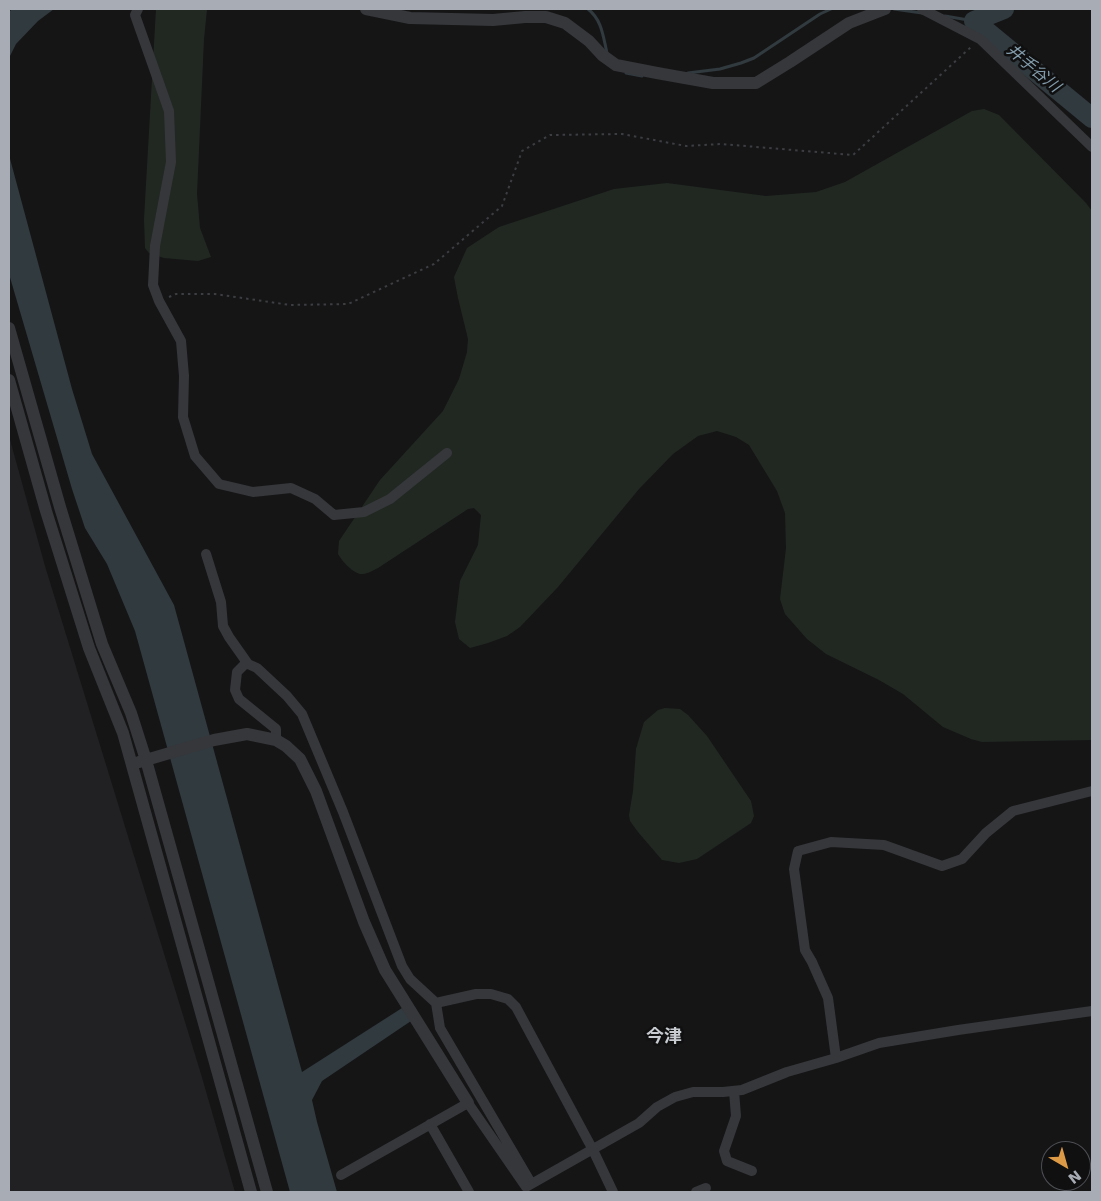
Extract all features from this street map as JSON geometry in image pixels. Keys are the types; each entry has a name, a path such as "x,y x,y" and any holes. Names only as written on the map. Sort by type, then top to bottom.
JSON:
{"street":[{"path":"138,9 135,15 169,111 171,162 154,246 153,285 159,302 181,342 184,376 183,418 195,456 219,484 253,492 291,488 315,499 334,515 364,512 390,499 447,453"},
{"path":"366,9 410,18 492,20 546,17 565,23 589,41 602,55 616,64 713,83 756,83 849,23 885,9"},
{"path":"922,9 980,39 1092,147"},
{"path":"9,328 60,507 102,644 151,759 266,1192"},
{"path":"9,380 46,511 83,630 123,733 251,1192"},
{"path":"206,554 222,602 223,626 228,637 248,664 257,668 302,714 402,966 410,979 436,1003 440,1028 529,1188"},
{"path":"248,664 244,665 237,672 234,690 239,699 276,729 276,740"},
{"path":"131,764 214,740 247,734 276,740 286,746 300,759 316,791 364,922 385,970 468,1103 529,1188"},
{"path":"836,1058 828,998 805,950 794,869 798,852 831,842 884,845 942,866 962,859 986,833 1013,812 1092,791"},
{"path":"436,1003 476,994 491,994 508,999 516,1007 593,1150 613,1192"},
{"path":"529,1188 639,1123 657,1107 675,1097 693,1092 742,1090 787,1072 879,1043 1092,1011"},
{"path":"734,1091 736,1116 724,1151 727,1161 752,1171"},
{"path":"341,1175 468,1103"},
{"path":"430,1124 469,1192"}],"path":[{"path":"159,302 176,294 215,294 290,304 348,304 434,264 502,206 522,151 550,135 622,134 686,146 721,144 852,155 980,39"}],"shaded area":[{"path":"12,9 54,9 38,21 16,44 9,58 9,12"},
{"path":"156,9 207,9 197,194 200,228 211,257 198,261 164,258 149,253 145,248 144,219"},
{"path":"984,109 999,115 1092,211 1092,740 982,742 971,739 943,727 903,694 826,654 807,639 785,614 780,599 786,548 785,513 777,491 749,445 736,437 717,431 698,436 673,454 639,489 558,587 520,627 507,636 488,643 470,648 459,639 455,622 460,581 478,545 481,515 474,508 468,509 368,573 360,574 356,572 340,557 338,554 339,541 380,480 443,411 459,379 467,352 468,339 454,277 467,248 499,227 614,189 667,183 766,196 816,192 845,182 972,111"},
{"path":"9,155 72,389 92,454 174,605 302,1072 402,1008 411,1021 322,1081 312,1100 337,1192 290,1192 135,631 107,564 85,528 9,274"},
{"path":"9,436 45,566 201,1074 235,1192 9,1192"},
{"path":"665,708 680,709 707,736 751,801 754,816 751,823 697,859 679,863 662,860 638,832 630,821 629,815 636,749 644,722 658,710"}],"waterway":[{"path":"588,9 599,23 607,53"},
{"path":"688,73 720,69 754,58 820,14 831,9"},
{"path":"894,9 922,13"},
{"name":"井手谷川","path":"1004,9 974,21 1092,118"},
{"path":"945,16 974,21"},
{"path":"626,73 642,76"}],"district":[{"name":"今津","path":"664,1037"}]}
